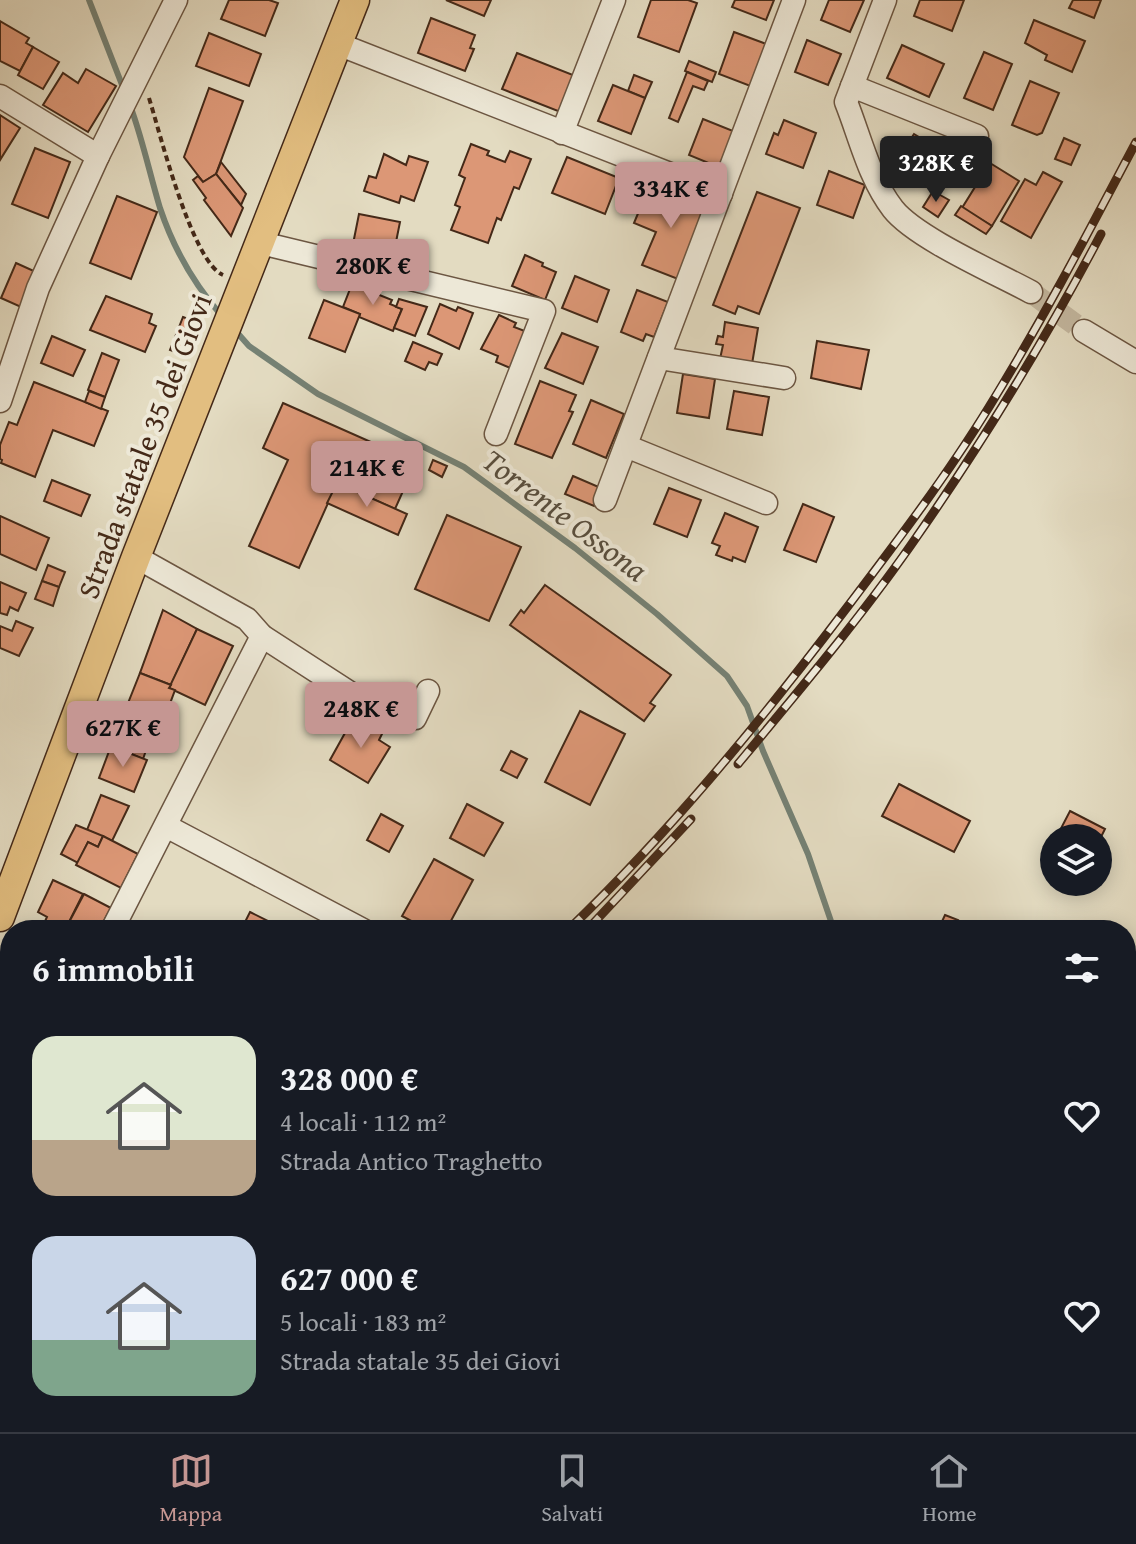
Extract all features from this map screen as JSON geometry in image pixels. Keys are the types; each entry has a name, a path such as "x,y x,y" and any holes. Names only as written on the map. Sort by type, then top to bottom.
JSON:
{"main road":[{"name":"Strada statale 35 dei Giovi","path":"0,917 136,557 355,0"}],"street":[{"path":"1,396 38,288 98,156 176,0"},
{"path":"562,133 614,0"},
{"path":"605,500 794,0"},
{"path":"885,0 846,102 874,176 895,212 919,231 1031,292"},
{"path":"338,44 721,194"},
{"path":"852,86 977,136"},
{"path":"0,96 98,156"},
{"path":"261,243 544,311 496,434"},
{"path":"1084,331 1136,362"},
{"path":"659,358 784,378"},
{"path":"626,446 766,503"},
{"path":"136,557 247,619 262,636 384,715 415,718 428,691"},
{"path":"117,920 262,636"},
{"path":"166,826 344,920"}],"path":[{"path":"145,65 182,205 199,247 217,272 245,283"}],"building":[{"path":"229,0 269,0 278,3 265,36 221,19"},
{"path":"446,0 491,0 484,16"},
{"path":"651,0 688,0 697,3 679,52 638,37"},
{"path":"735,0 774,0 766,20 732,7"},
{"path":"829,0 864,0 850,32 821,20"},
{"path":"920,0 964,0 952,31 914,16"},
{"path":"1073,0 1101,0 1094,18 1069,8"},
{"path":"431,18 475,35 470,48 474,49 465,71 418,53"},
{"path":"1034,20 1085,41 1072,72 1045,60 1047,55 1025,43"},
{"path":"0,21 29,38 26,43 33,47 20,71 0,61"},
{"path":"734,32 769,45 753,87 719,74"},
{"path":"209,33 261,54 249,86 196,66"},
{"path":"807,40 841,54 828,85 795,72"},
{"path":"902,45 944,64 929,97 887,78"},
{"path":"33,47 59,62 43,89 18,75"},
{"path":"984,52 1012,64 993,110 964,98"},
{"path":"517,53 578,77 563,113 502,89"},
{"path":"689,61 716,72 712,82 685,71"},
{"path":"86,69 116,86 88,132 43,105 63,73 78,83"},
{"path":"687,72 708,81 704,90 693,86 678,122 669,118"},
{"path":"634,75 652,82 645,98 628,91"},
{"path":"1030,81 1059,93 1042,133 1037,135 1012,125"},
{"path":"613,85 645,98 631,134 598,121"},
{"path":"209,88 243,101 216,174 203,182 184,157"},
{"path":"0,115 20,128 0,160"},
{"path":"703,119 738,133 723,169 689,155"},
{"path":"784,120 816,133 803,168 766,154 774,133 778,135"},
{"path":"914,134 929,143 932,138 954,152 947,164 951,166 938,186 895,163"},
{"path":"1064,138 1080,145 1071,165 1055,159"},
{"path":"471,144 505,162 510,151 531,159 519,189 514,187 501,220 497,218 488,243 451,230 460,207 455,205 465,178 459,175"},
{"path":"35,148 70,162 48,218 12,204"},
{"path":"384,154 406,165 409,156 428,162 414,201 401,196 399,203 364,191 369,176 376,178"},
{"path":"567,157 619,178 605,214 552,193"},
{"path":"221,162 246,194 241,205 216,174"},
{"path":"990,163 1019,181 992,226 962,208"},
{"path":"829,171 865,185 853,218 817,205"},
{"path":"1043,172 1062,182 1031,238 1001,221 1025,179 1036,185"},
{"path":"216,174 243,208 231,236 193,180 198,176 203,182"},
{"path":"649,187 678,199 680,194 713,207 678,279 642,265 656,232 634,223"},
{"path":"933,191 949,200 938,217 923,207"},
{"path":"757,192 800,208 759,314 738,306 735,314 713,305"},
{"path":"117,196 157,212 131,279 90,263"},
{"path":"961,206 992,226 986,234 955,215"},
{"path":"359,214 400,222 393,257 352,249"},
{"path":"525,255 556,272 545,300 512,286"},
{"path":"16,263 36,272 21,307 1,298"},
{"path":"575,276 609,290 597,322 562,308"},
{"path":"352,284 392,300 390,304 402,309 393,331 343,307"},
{"path":"637,290 668,302 654,337 646,334 643,341 621,332"},
{"path":"106,296 152,314 149,323 156,326 145,352 90,330"},
{"path":"399,299 427,307 415,336 394,328 402,309 396,307"},
{"path":"324,300 360,314 345,352 309,338"},
{"path":"440,304 456,311 458,307 473,313 459,349 428,334"},
{"path":"499,315 516,323 514,327 530,333 515,370 496,362 498,356 481,349"},
{"path":"183,317 201,324 188,357 170,350"},
{"path":"725,322 758,328 752,364 720,359 723,345 716,344 718,336 723,337"},
{"path":"562,333 598,347 583,384 545,368"},
{"path":"52,336 85,350 73,376 41,363"},
{"path":"817,341 869,350 861,389 811,378"},
{"path":"413,342 442,354 437,365 429,362 425,370 405,361"},
{"path":"102,353 119,360 105,397 88,390"},
{"path":"683,374 715,379 709,418 677,413"},
{"path":"540,381 576,395 569,411 573,412 552,458 515,444"},
{"path":"34,382 108,411 94,446 53,430 35,477 1,463 0,459 0,445 9,422 17,425"},
{"path":"89,391 105,397 101,409 85,402"},
{"path":"734,391 769,397 762,435 727,429"},
{"path":"591,400 624,414 606,458 573,444"},
{"path":"283,403 416,462 395,509 337,483 299,568 249,546 288,460 263,448"},
{"path":"433,460 447,466 442,477 429,470"},
{"path":"573,476 601,488 594,506 565,494"},
{"path":"52,480 90,495 81,516 44,501"},
{"path":"337,483 407,514 398,535 327,503"},
{"path":"669,488 701,500 687,537 654,524"},
{"path":"803,504 834,517 816,562 784,550"},
{"path":"725,513 758,527 745,562 716,555 720,546 712,543"},
{"path":"447,515 521,547 489,621 415,589"},
{"path":"0,516 49,538 36,570 0,554"},
{"path":"48,565 65,572 59,587 42,581"},
{"path":"42,581 59,587 53,606 35,599"},
{"path":"0,582 26,593 18,611 10,607 7,615 0,613"},
{"path":"545,585 671,675 650,703 655,706 644,721 510,625 521,610 524,613"},
{"path":"163,610 197,629 171,685 140,673"},
{"path":"16,621 33,628 19,656 0,648 0,626 12,631"},
{"path":"197,629 233,646 205,705 169,688"},
{"path":"140,673 171,685 169,688 175,690 156,741 150,739 143,759 111,746"},
{"path":"580,711 625,734 590,805 545,782"},
{"path":"355,715 383,732 379,740 390,747 368,783 330,760"},
{"path":"111,746 147,760 134,792 99,778"},
{"path":"511,751 527,759 517,778 501,770"},
{"path":"899,784 970,821 954,852 882,816"},
{"path":"101,795 129,806 112,841 87,830"},
{"path":"467,804 503,823 484,856 450,838"},
{"path":"1070,811 1095,824 1063,824"},
{"path":"381,814 403,826 389,852 367,840"},
{"path":"76,825 103,836 98,847 88,842 78,863 61,854"},
{"path":"103,836 138,854 121,888 76,865 88,842 98,847"},
{"path":"434,859 473,880 451,920 409,920 402,916"},
{"path":"53,880 83,894 70,920 46,920 47,917 38,912"},
{"path":"84,894 111,908 104,920 70,920"},
{"path":"250,912 266,920 246,920"}],"waterway":[{"name":"Torrente Ossona","path":"89,0 124,90"},
{"name":"Torrente Ossona","path":"131,108 171,237 193,278 221,315"},
{"name":"Torrente Ossona","path":"234,329 249,346 318,394 464,467 575,548 727,676 747,706 808,854 831,920"}],"tunnel":[{"path":"1031,292 1084,331"}],"railway":[{"path":"578,920 678,815 747,735 920,510 1009,375 1136,142"},
{"path":"738,764 849,629 937,507 1034,353 1101,234"},
{"path":"596,920 691,819"}]}
